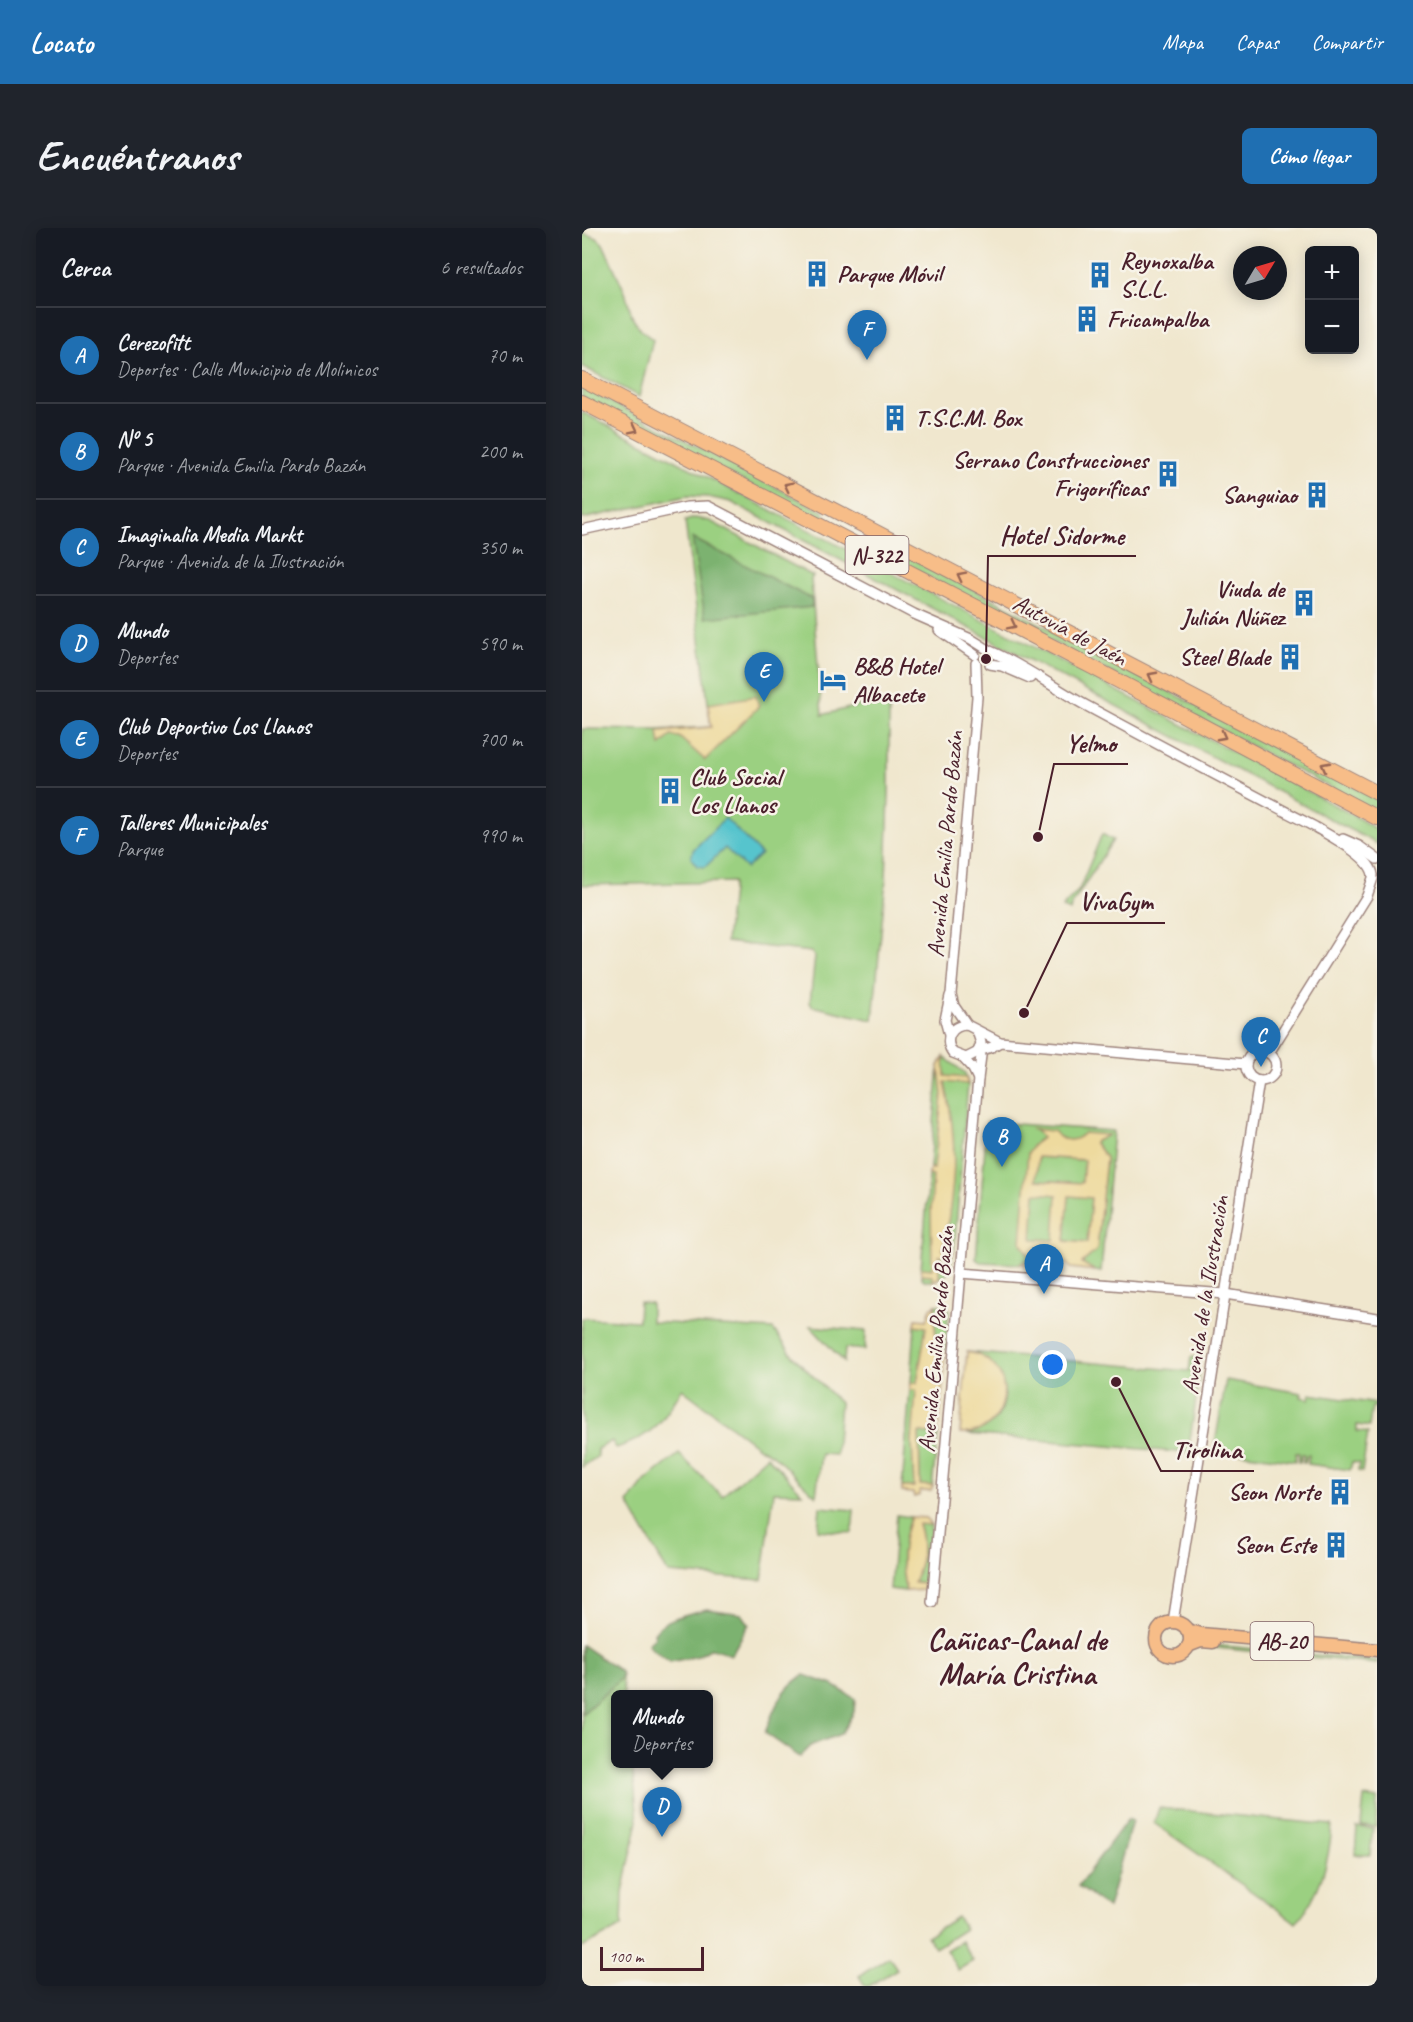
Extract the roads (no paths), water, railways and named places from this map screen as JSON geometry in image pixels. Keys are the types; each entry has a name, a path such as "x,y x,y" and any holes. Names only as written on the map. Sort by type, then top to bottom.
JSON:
{"highway":[{"name":"Autovía de Jaén","path":"582,379 1377,793"},
{"name":"Autovía de Jaén","path":"582,402 1082,661 1377,818"}],"main road":[{"path":"1173,1622 1182,1625 1187,1630 1188,1646 1183,1653 1173,1656 1162,1652 1158,1647 1156,1640 1160,1628 1173,1622"},
{"name":"AB-20","path":"1187,1630 1201,1634 1377,1650"},
{"name":"AB-20","path":"1188,1646 1201,1641 1377,1657"}],"street":[{"path":"582,530 687,507 708,506 914,614 971,639 1055,688 1318,829 1361,857 1372,869 1375,879 1367,896 1269,1053"},
{"path":"914,614 975,659 981,667 1002,666 1055,688"},
{"path":"975,659 981,649 988,650"},
{"path":"988,650 993,659 989,665"},
{"name":"Avenida Emilia Pardo Bazán","path":"967,1025 954,1006 951,994 977,697 975,659"},
{"name":"Avenida Emilia Pardo Bazán","path":"977,697 989,665"},
{"path":"1318,829 1359,846 1377,859"},
{"name":"Avenida Emilia Pardo Bazán","path":"949,1035 945,1020 951,994"},
{"path":"978,1079 973,1069 962,1057 950,1049 949,1035 954,1028 967,1025 1000,1042 1246,1064"},
{"path":"977,1031 981,1038 978,1051"},
{"path":"962,1057 971,1056 1000,1042"},
{"name":"Avenida Emilia Pardo Bazán","path":"932,1602 978,1079 982,1062 978,1051"},
{"path":"1257,1052 1269,1053 1276,1063 1276,1069 1271,1078 1259,1081 1247,1073 1246,1064 1250,1056 1257,1052"},
{"name":"Avenida de la Ilustración","path":"1173,1622 1259,1081"},
{"path":"961,1273 1225,1294 1377,1318"}],"water":[{"path":"725,818 761,854 746,868 725,848 705,867 697,866 691,858 693,850"}],"place":[{"name":"Parque Móvil","path":"817,274"},
{"name":"Reynoxalba S.L.L.","path":"1100,275"},
{"name":"Fricampalba","path":"1087,319"},
{"name":"Talleres Municipales","path":"867,360"},
{"name":"T.S.C.M. Box","path":"895,418"},
{"name":"Serrano Construcciones Frigoríficas","path":"1168,474"},
{"name":"Sanguiao","path":"1317,495"},
{"name":"Viuda de Julián Núñez","path":"1304,603"},
{"name":"Steel Blade","path":"1290,657"},
{"name":"Hotel Sidorme","path":"986,659"},
{"name":"B&B Hotel Albacete","path":"833,680"},
{"name":"Club Deportivo Los Llanos","path":"764,702"},
{"name":"Club Social Los Llanos","path":"670,791"},
{"name":"Yelmo","path":"1038,837"},
{"name":"VivaGym","path":"1024,1013"},
{"name":"Imaginalia Media Markt","path":"1261,1067"},
{"name":"Nº 5","path":"1002,1167"},
{"name":"Cerezofitt","path":"1044,1294"},
{"name":"Tirolina","path":"1116,1382"},
{"name":"Seon Norte","path":"1340,1492"},
{"name":"Seon Este","path":"1336,1545"},
{"name":"Mundo","path":"662,1837"}],"district":[{"name":"Cañicas-Canal de María Cristina","path":"1017,1657"}]}
